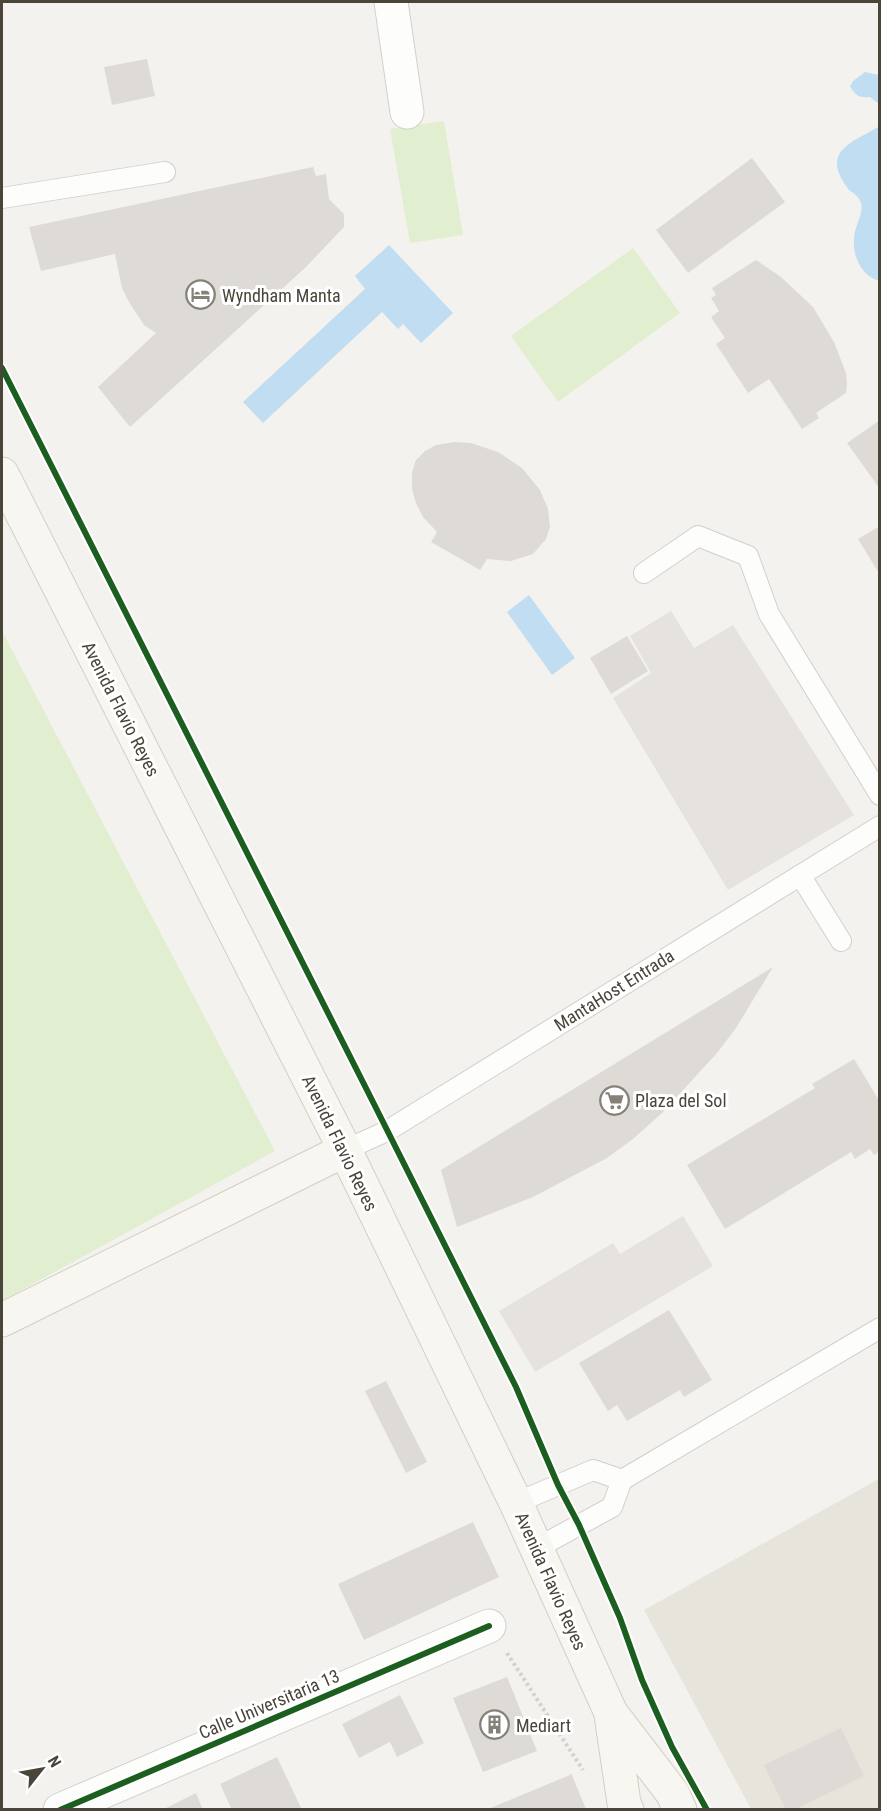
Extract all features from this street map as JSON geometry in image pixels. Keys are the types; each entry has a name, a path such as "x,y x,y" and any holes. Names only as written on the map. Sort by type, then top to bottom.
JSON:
{"main road":[{"name":"Avenida Flavio Reyes","path":"2,474 345,1150 516,1503 611,1713 673,1794 681,1809"},
{"path":"2,1320 345,1150"},
{"path":"611,1713 624,1803 627,1809"}],"street":[{"path":"391,2 407,112"},
{"name":"Calle Universitaria 13","path":"60,1809 489,1626"}],"lane":[{"path":"2,198 165,172"},
{"path":"644,573 698,536 748,556 769,614 879,795"},
{"name":"MantaHost Entrada","path":"345,1150 387,1131 879,826"},
{"path":"800,875 841,941"},
{"path":"537,1548 612,1507 622,1480 879,1328"},
{"path":"516,1503 593,1470 622,1480"}],"path":[{"path":"489,1626 583,1770"}],"shaded area":[{"path":"671,611 694,648 733,625 854,815 728,890 613,698 651,673 630,636"},
{"path":"683,1216 713,1266 535,1372 499,1311 613,1243 620,1254"},
{"path":"879,1479 879,1809 751,1809 644,1610"}],"green space":[{"path":"444,121 463,235 410,243 390,129"},
{"path":"633,248 680,313 558,402 511,336"},
{"path":"2,631 275,1151 2,1301"}],"water":[{"path":"865,72 879,75 879,104 870,97 858,96 850,86"},
{"path":"878,127 880,132 879,281 868,275 859,264 854,250 854,238 861,204 858,197 849,190 837,167 838,158 848,144"},
{"path":"389,245 453,313 421,343 403,324 398,329 382,312 263,423 243,402 365,289 355,276"},
{"path":"529,595 575,658 552,675 507,612"}],"building":[{"path":"147,59 155,96 112,105 104,67"},
{"path":"752,158 785,202 688,273 656,230"},
{"name":"Wyndham Manta","path":"313,167 316,176 326,174 329,199 344,214 344,227 305,268 130,427 98,387 156,333 144,325 129,302 122,288 115,254 41,271 29,227"},
{"path":"756,260 781,277 813,307 834,342 846,373 846,393 816,413 819,418 802,429 769,379 748,393 716,344 725,338 711,317 719,311 711,298 716,295 712,288"},
{"path":"880,420 880,489 847,443"},
{"path":"455,442 471,443 498,452 522,468 540,490 548,509 550,527 546,539 533,554 511,561 487,559 480,570 431,542 437,532 423,517 416,503 412,489 412,472 416,460 425,451 436,445"},
{"path":"880,526 880,575 858,539"},
{"path":"627,636 648,671 611,694 590,658"},
{"name":"Plaza del Sol","path":"773,967 736,1028 717,1053 662,1113 633,1139 607,1158 533,1197 457,1227 441,1170"},
{"path":"854,1059 880,1102 880,1151 874,1155 870,1149 855,1159 851,1152 725,1229 687,1165 815,1088 812,1084"},
{"path":"669,1310 712,1380 684,1397 680,1390 627,1421 617,1405 608,1411 579,1363"},
{"path":"386,1381 427,1462 406,1473 365,1391"},
{"path":"473,1522 499,1577 364,1640 338,1584"},
{"name":"Mediart","path":"507,1677 537,1751 483,1772 453,1698"},
{"path":"400,1695 424,1743 397,1757 390,1742 359,1758 342,1724"},
{"path":"841,1728 864,1776 794,1810 786,1810 764,1765"},
{"path":"277,1757 302,1810 232,1810 220,1784"},
{"path":"571,1773 586,1809 488,1809 570,1775"},
{"path":"196,1793 203,1810 162,1810"}],"cycle path":[{"path":"2,368 516,1387 558,1485 579,1525 620,1618 642,1680 672,1747 707,1810"},
{"path":"60,1810 489,1626"}],"place":[{"name":"Wyndham Manta","path":"201,295"},
{"name":"Plaza del Sol","path":"614,1100"},
{"name":"Mediart","path":"495,1725"}]}
